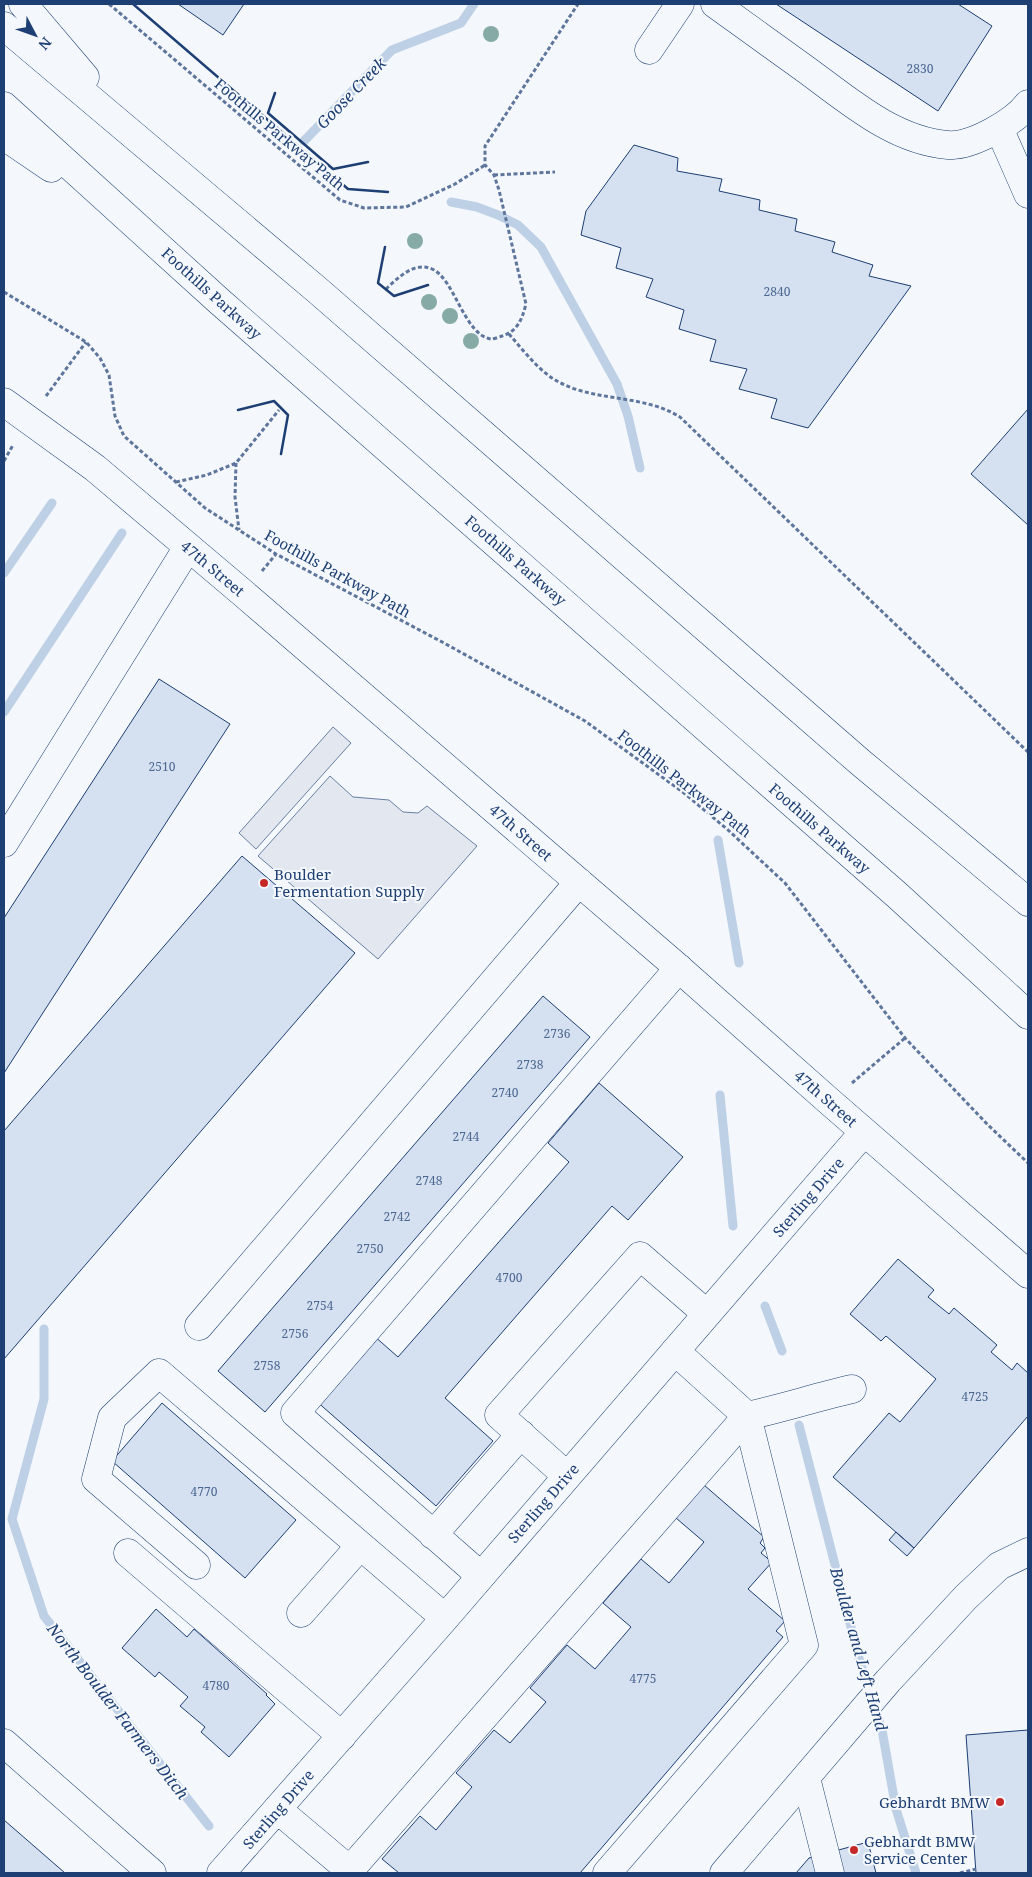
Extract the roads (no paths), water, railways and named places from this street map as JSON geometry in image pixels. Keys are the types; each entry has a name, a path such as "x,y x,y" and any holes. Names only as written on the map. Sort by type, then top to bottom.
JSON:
{"main road":[{"path":"23,4 90,83 198,189"},
{"path":"649,50 680,4"},
{"path":"715,4 868,115 917,139 950,146 976,140 999,128 1024,110 1028,104"},
{"path":"4,26 324,295 860,762 1028,902"},
{"name":"Foothills Parkway","path":"4,106 219,301 896,895 1028,1015"},
{"path":"999,128 1028,194"},
{"path":"4,136 146,235"},
{"name":"47th Street","path":"4,402 95,468 188,547 580,882 1028,1274"},
{"path":"4,843 188,547"},
{"path":"199,1326 580,882"},
{"path":"480,1576 295,1413 679,968"},
{"name":"Sterling Drive","path":"221,1873 445,1618 864,1132"},
{"path":"567,1476 499,1415 640,1256 707,1314"},
{"path":"607,1873 804,1645 747,1416 675,1351"},
{"path":"196,1565 96,1479 112,1418 159,1373 445,1618"},
{"path":"277,1809 351,1872 747,1416 852,1389"},
{"path":"433,1535 521,1434"},
{"path":"301,1613 360,1546"},
{"path":"724,1873 888,1681 987,1576 1007,1561 1028,1552"},
{"path":"128,1553 342,1736"},
{"path":"4,1744 152,1873"},
{"path":"806,1778 830,1873"}],"waterway":[{"name":"Goose Creek","path":"304,141 392,50 461,23 474,4"},
{"name":"Boulder and Left Hand","path":"451,202 477,207 498,215 518,225 541,247 617,384 628,416 640,468"},
{"name":"Goose Creek","path":"4,573 52,503"},
{"name":"North Boulder Farmers Ditch","path":"4,712 122,533"},
{"name":"Boulder and Left Hand","path":"718,840 739,963"},
{"name":"Boulder and Left Hand","path":"720,1095 733,1226"},
{"name":"Boulder and Left Hand","path":"765,1306 782,1351"},
{"name":"North Boulder Farmers Ditch","path":"44,1329 44,1399 12,1519 44,1616 209,1826"},
{"name":"Boulder and Left Hand","path":"799,1425 860,1662 882,1730 896,1809 916,1873"}],"place":[{"name":"Boulder Fermentation Supply","path":"264,883"},
{"name":"Gebhardt BMW","path":"1000,1802"},
{"name":"Gebhardt BMW Service Center","path":"854,1850"}]}
